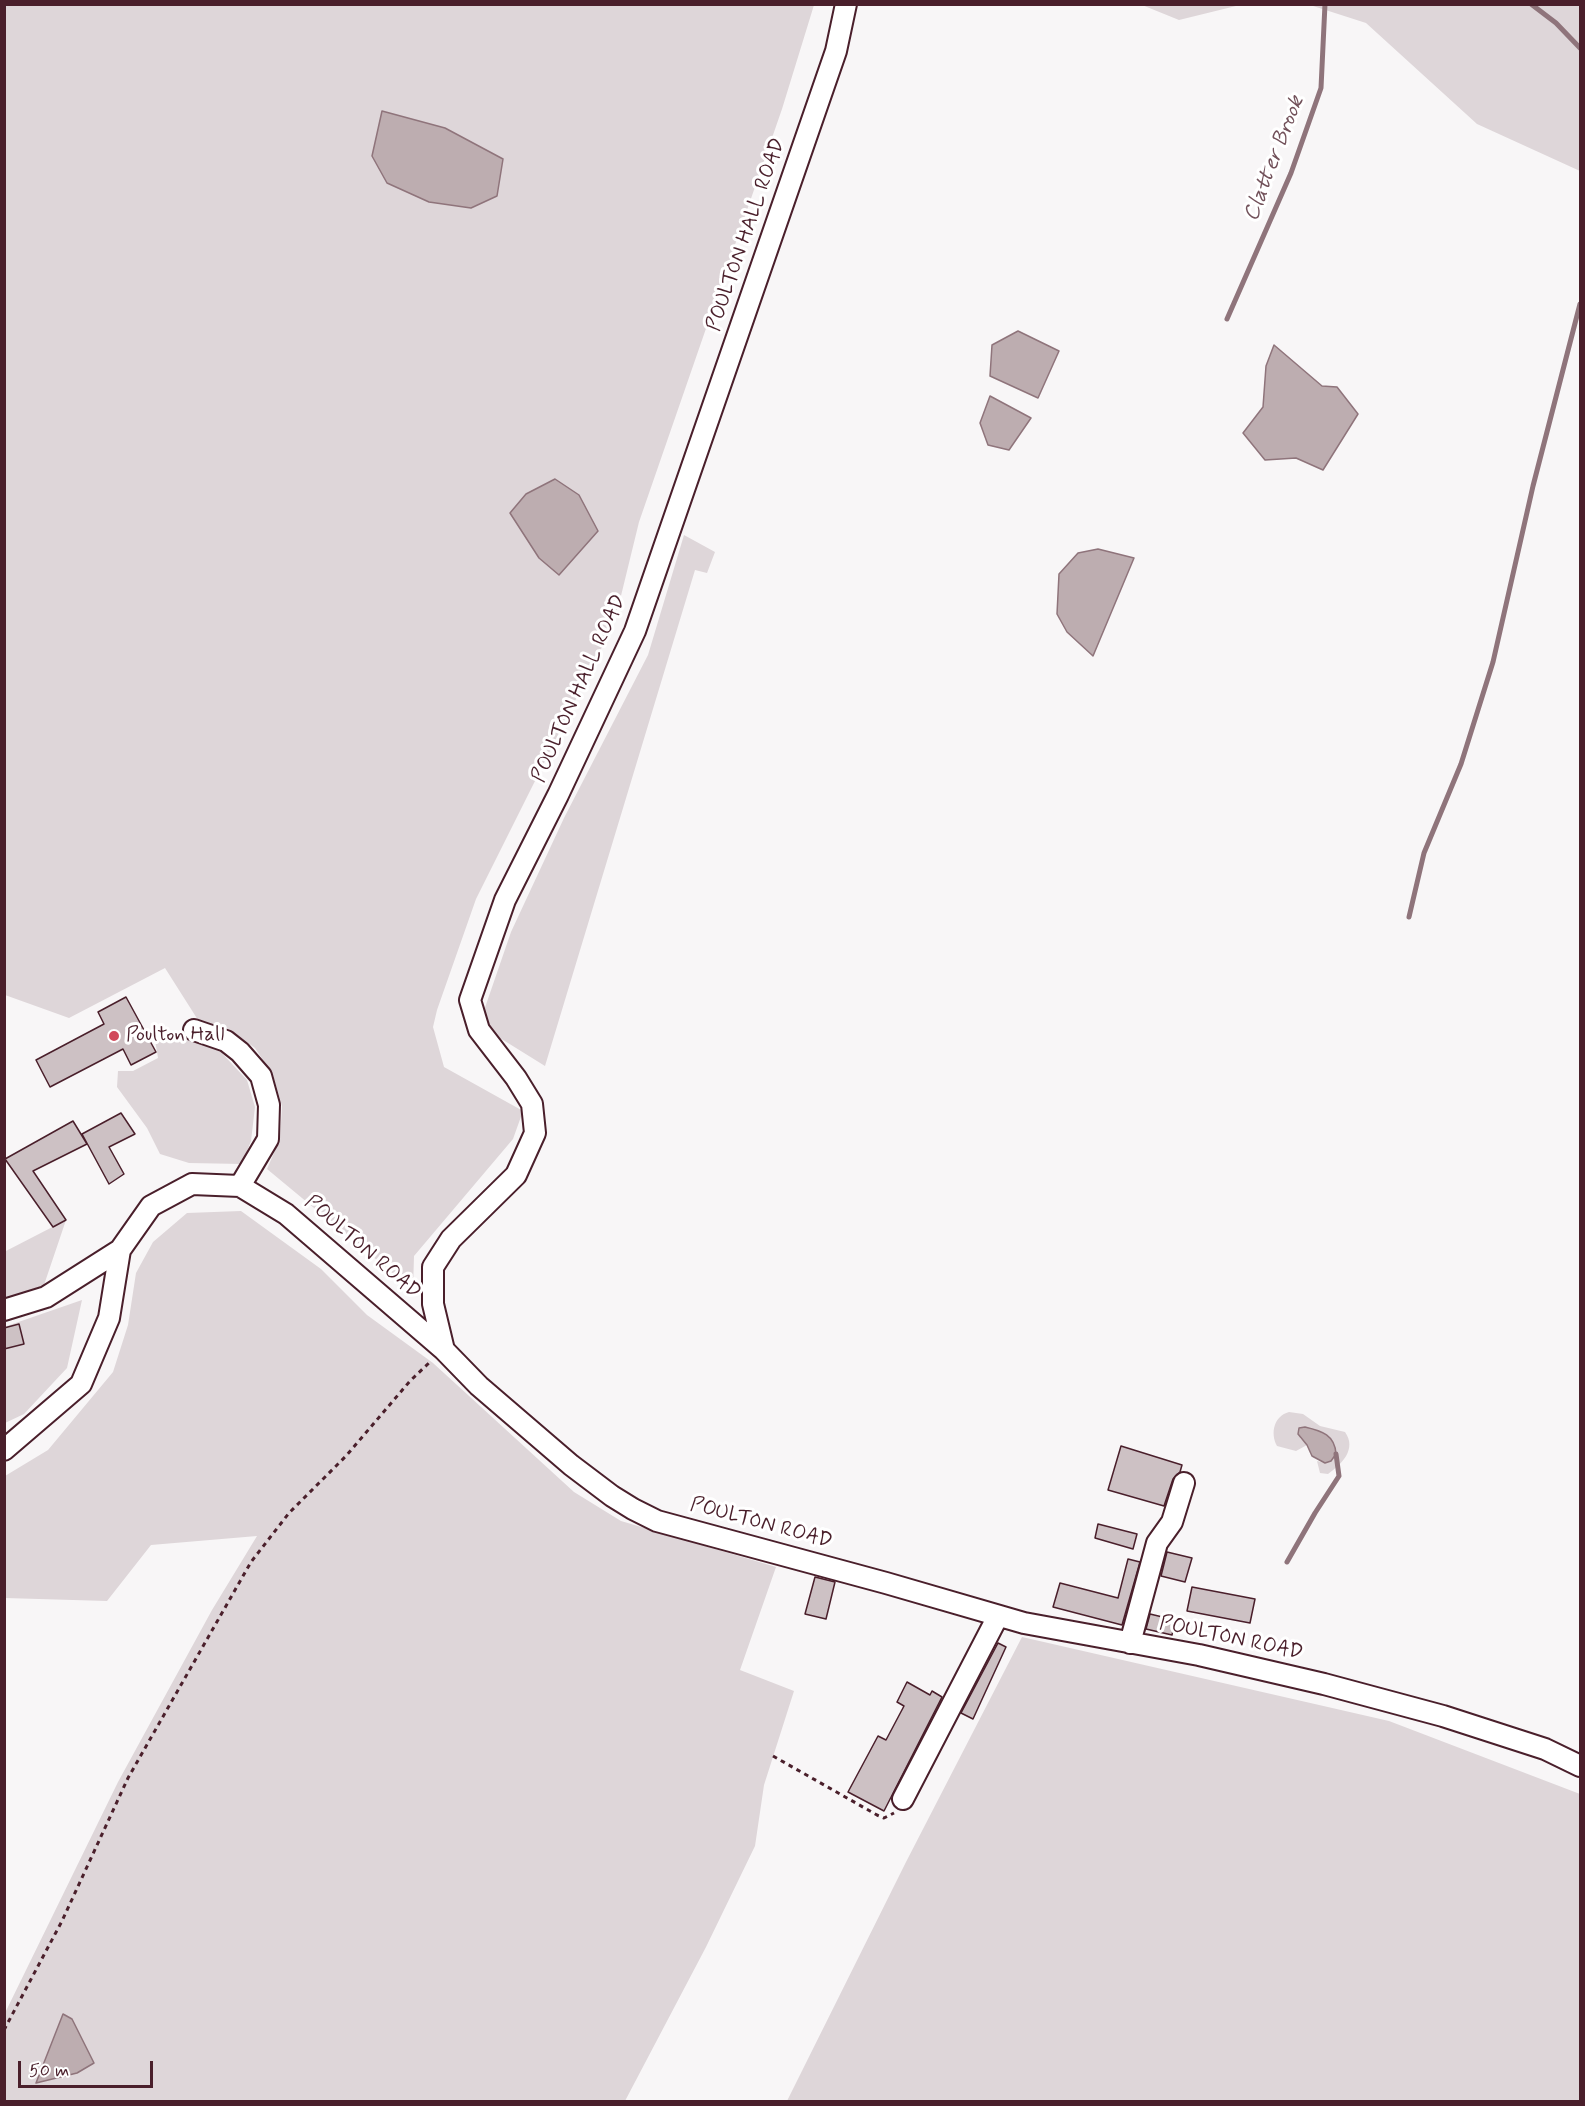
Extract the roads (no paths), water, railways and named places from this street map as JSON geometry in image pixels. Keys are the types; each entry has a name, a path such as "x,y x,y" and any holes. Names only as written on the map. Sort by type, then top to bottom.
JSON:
{"street":[{"name":"POULTON HALL ROAD","path":"444,1350 433,1304 433,1267 451,1239 516,1175 535,1133 532,1104 516,1078 479,1030 470,1000 505,900 558,795 635,631 836,51 846,4"},
{"path":"194,1030 226,1041 240,1052 261,1076 269,1105 268,1139 240,1186"},
{"name":"POULTON ROAD","path":"4,1450 81,1384 109,1318 120,1250 151,1206 192,1184 240,1186 286,1214 444,1350 479,1386 571,1465 633,1509 657,1521 886,1582 1023,1623 1199,1655 1443,1716 1545,1749 1581,1766"},
{"path":"4,1310 46,1297 120,1250"},
{"path":"1130,1643 1157,1543 1172,1522 1184,1483"},
{"path":"903,1799 998,1616"}],"waterway":[{"name":"Clatter Brook","path":"1227,319 1291,173 1321,88 1325,4"},
{"name":"Clatter Brook","path":"1531,4 1556,23 1580,48"},
{"path":"1409,917 1424,853 1461,764 1493,662 1533,486 1580,304"},
{"path":"1287,1562 1339,1476 1336,1454"}],"place":[{"name":"Poulton Hall","path":"114,1036"}]}
